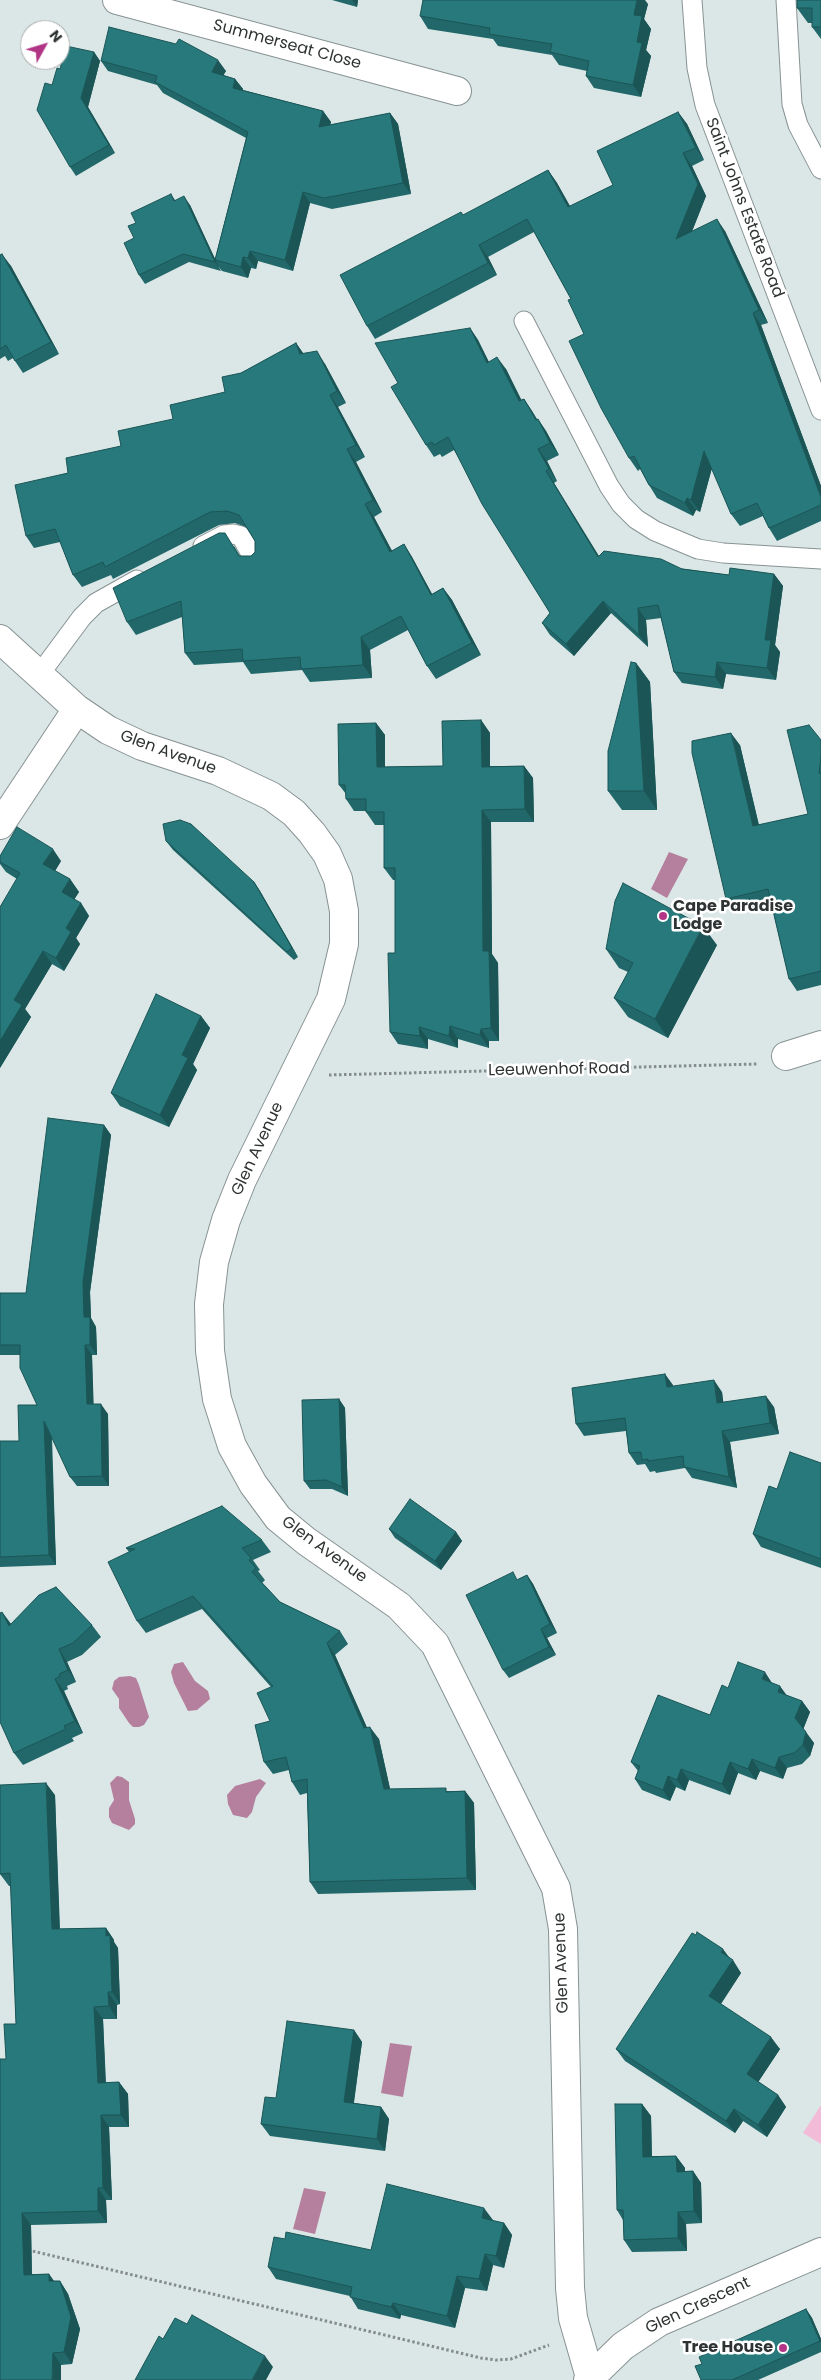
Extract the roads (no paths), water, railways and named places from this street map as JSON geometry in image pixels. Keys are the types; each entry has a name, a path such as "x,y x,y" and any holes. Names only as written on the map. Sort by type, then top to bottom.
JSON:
{"street":[{"name":"Summerseat Close","path":"117,0 457,91"},
{"name":"Glen Avenue","path":"0,639 77,709 108,730 142,746 218,771 271,796 294,813 312,833 327,854 338,879 344,911 344,944 331,999 242,1180 226,1220 214,1262 208,1304 210,1351 217,1399 232,1446 253,1484 278,1518 306,1541 400,1606 435,1644 556,1888 563,1929 570,2288 577,2333 589,2378"},
{"path":"0,825 77,709"},
{"path":"786,1056 821,1045"},
{"name":"Glen Crescent","path":"589,2378 624,2346 659,2322 821,2252"}],"lane":[{"name":"Saint Johns Estate Road","path":"692,0 697,68 705,105 821,410"},
{"path":"786,0 792,104 798,125 821,169"},
{"path":"524,321 609,486 621,504 636,519 655,531 698,550 821,559"},
{"path":"190,553 224,535 232,534 240,536 254,559"},
{"path":"39,675 82,617 96,603 156,570"}],"place":[{"name":"Cape Paradise Lodge","path":"663,916"},
{"name":"Tree House","path":"783,2348"}]}
